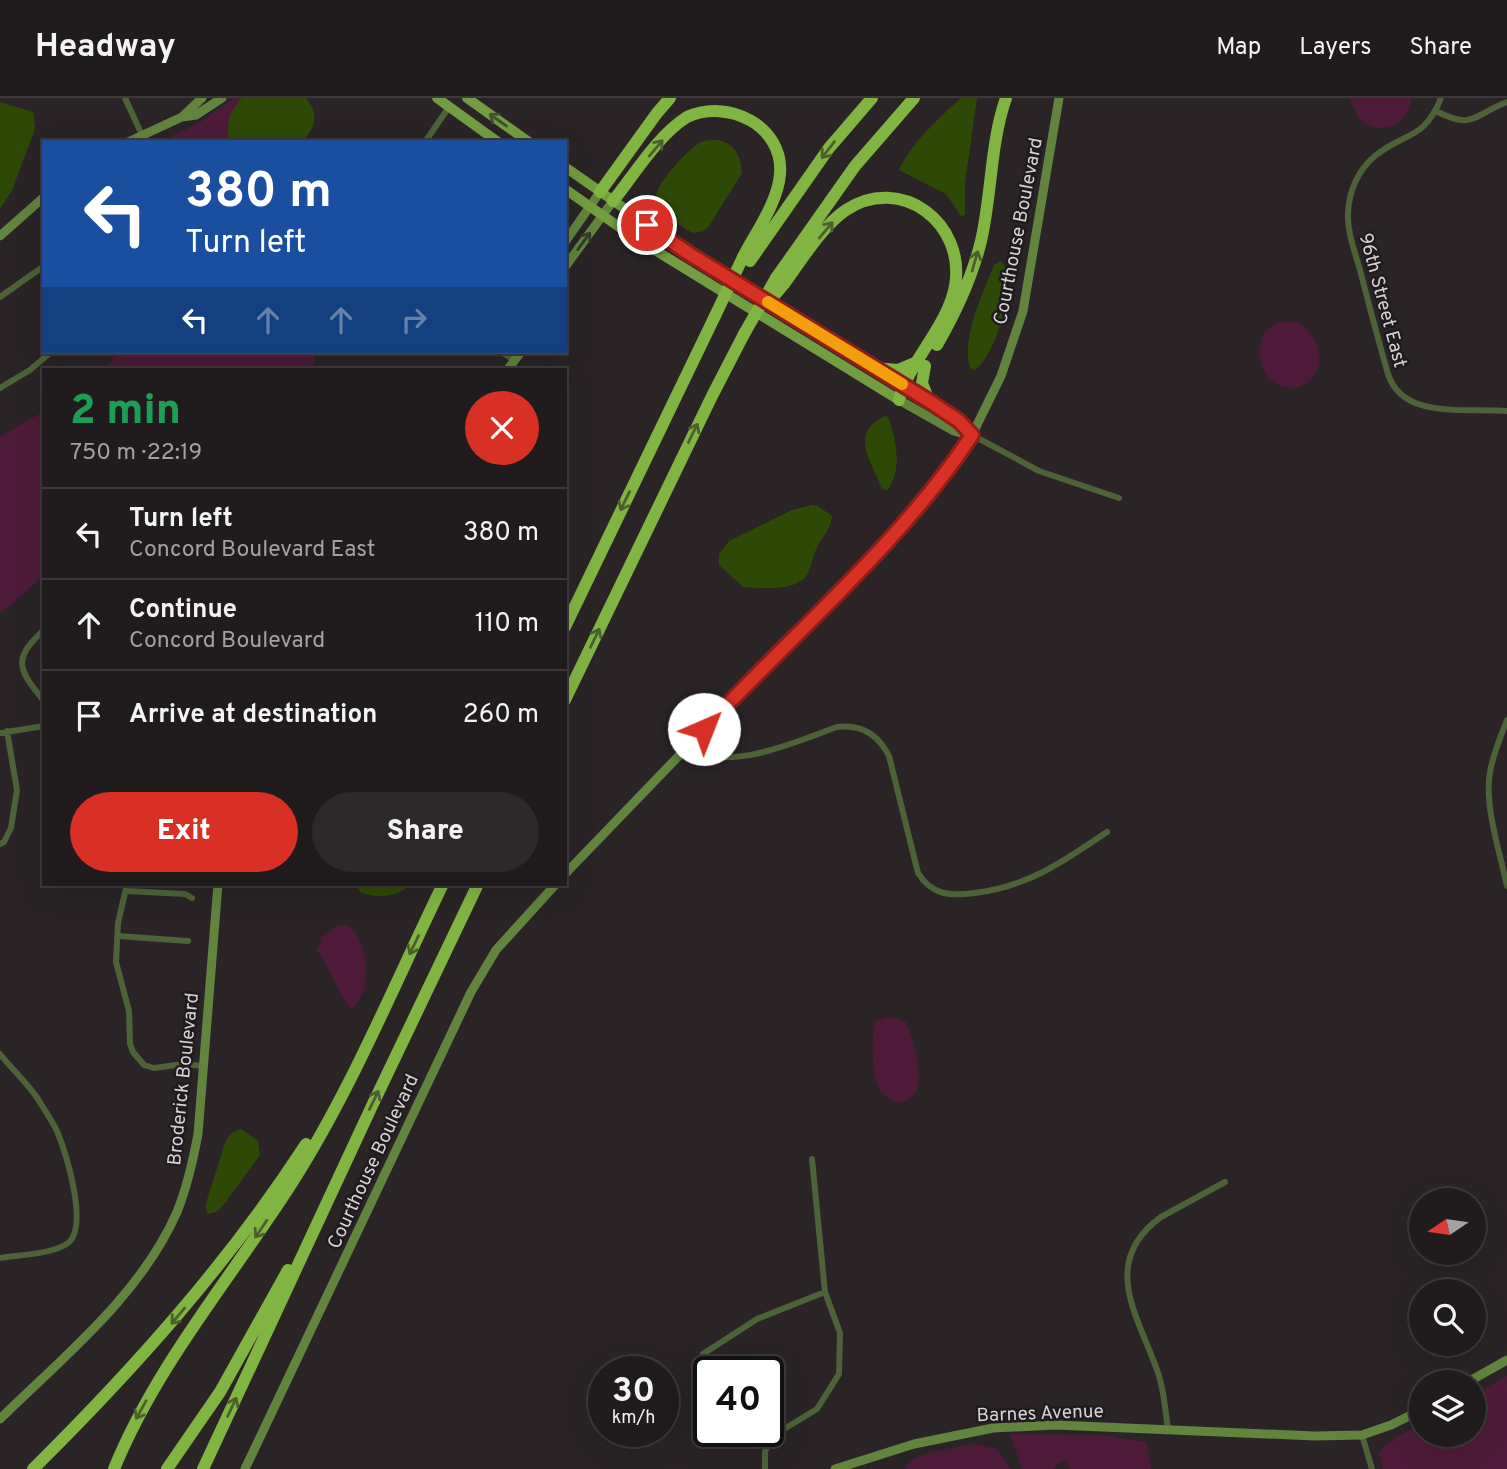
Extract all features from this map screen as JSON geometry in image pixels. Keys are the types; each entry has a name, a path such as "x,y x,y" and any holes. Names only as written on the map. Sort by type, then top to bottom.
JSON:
{"highway":[{"path":"600,192 670,98"},
{"path":"747,259 829,148 873,98"},
{"path":"567,696 744,334 855,166 914,98"},
{"path":"899,400 962,299 972,271 981,240 997,133 1006,98"},
{"path":"567,623 715,316 747,259 775,193 780,165 775,145 758,122 740,112 725,108 708,109 686,117 664,138 613,201"},
{"path":"780,281 845,211 874,199 893,198 909,201 926,211 952,242 956,258 955,287 922,363 922,383 929,401"},
{"path":"875,368 903,370 922,363"},
{"path":"114,1469 159,1380 291,1185 328,1122 442,886"},
{"path":"203,1469 477,886"},
{"path":"33,1469 136,1364 221,1263 296,1159 367,1042"},
{"path":"167,1469 192,1435 245,1350 346,1161"}],"main road":[{"path":"437,98 495,140"},
{"path":"467,98 526,140"},
{"path":"567,168 691,255 907,388"},
{"path":"567,190 603,216 899,400"}],"street":[{"path":"125,98 142,135"},
{"path":"182,117 202,98"},
{"path":"132,140 182,117 196,115 222,98"},
{"name":"Courthouse Boulevard","path":"567,872 908,518 972,435 1001,376 1023,311 1059,98"},
{"name":"96th Street East","path":"1441,98 1436,111 1418,132 1380,153 1360,173 1349,199 1350,234 1388,374 1397,393 1408,401 1425,407 1507,411"},
{"path":"1436,111 1449,118 1468,120 1478,118 1507,102"},
{"path":"426,140 449,107"},
{"path":"567,239 600,192"},
{"path":"0,236 42,199"},
{"path":"567,264 613,201"},
{"path":"0,297 42,267"},
{"path":"0,388 30,370 49,354"},
{"path":"907,388 959,421 972,435"},
{"path":"899,400 954,431 972,435 1039,471 1119,498"},
{"path":"42,632 26,648 22,664 26,679 42,699"},
{"path":"1507,720 1490,767 1489,786 1507,886"},
{"path":"0,844 4,842 11,828 17,790 15,769 3,732 42,726"},
{"path":"691,743 709,756 733,759 837,727 852,726 871,733 888,756 917,870 924,882 942,894 955,896 996,890 1027,881 1054,868 1107,832"},
{"name":"Broderick Boulevard","path":"0,1419 120,1299 142,1272 177,1210 192,1167 198,1134 218,886"},
{"name":"Courthouse Boulevard","path":"245,1469 471,992 496,950 554,886"},
{"path":"192,898 185,894 126,888 118,923 116,962 129,1012 132,1052 144,1065 154,1068 184,1064 204,1066"},
{"path":"118,936 188,941"},
{"path":"0,1054 37,1099 57,1132 79,1215 76,1233 69,1242 59,1247 0,1258"},
{"path":"765,1469 765,1452 771,1437 817,1409 839,1374 840,1333 825,1292 812,1159"},
{"path":"1168,1429 1160,1377 1128,1296 1128,1268 1138,1241 1152,1224 1225,1182"},
{"path":"704,1354 757,1319 825,1292"},
{"path":"1486,1372 1507,1360"},
{"name":"Barnes Avenue","path":"835,1469 914,1444 993,1428 1056,1425 1315,1436 1362,1434 1409,1416"},
{"path":"1362,1434 1372,1469"}],"shaded area":[{"path":"234,98 259,98 295,140 164,140 199,123"},
{"path":"242,98 306,98 313,110 313,126 303,140 228,140 229,118"},
{"path":"961,98 977,98 965,183 965,215 961,216 946,194 899,170 918,140"},
{"path":"1350,98 1411,98 1400,121 1385,128 1368,125 1360,119"},
{"path":"0,102 33,112 35,129 12,190 0,209"},
{"path":"717,140 733,148 742,173 709,226 704,231 693,233 662,211 656,201 656,195 672,168 688,152 701,142"},
{"path":"1001,261 1006,270 1008,284 1002,318 990,351 974,370 970,368 968,356 971,330 994,265"},
{"path":"1295,322 1313,336 1320,355 1315,374 1297,388 1280,385 1269,378 1259,354 1262,337 1267,330 1278,323"},
{"path":"116,354 315,354 314,368 106,368"},
{"path":"42,412 42,577 0,614 0,437"},
{"path":"885,416 891,426 897,455 895,473 888,490 882,489 869,459 865,439 874,423"},
{"path":"812,505 832,516 808,573 801,581 777,588 743,587 719,565 719,554 729,541 792,510"},
{"path":"357,886 408,886 400,892 380,896 360,892"},
{"path":"347,925 355,931 360,941 366,966 363,991 351,1008 316,950 322,941 320,939 337,926"},
{"path":"889,1017 906,1022 917,1056 917,1091 905,1102 892,1100 883,1094 874,1072 874,1022"},
{"path":"241,1129 258,1141 260,1155 222,1207 208,1214 207,1200 226,1140 233,1132"},
{"path":"1507,1376 1507,1469 1383,1469 1379,1453 1388,1443 1409,1430 1409,1447 1486,1447 1486,1388"},
{"path":"1010,1434 1100,1435 1146,1442 1151,1469 1070,1469 1065,1461 1060,1461 1053,1469 1022,1469"},
{"path":"976,1444 996,1449 1011,1469 906,1469 905,1466 928,1454"}],"slow traffic":[{"path":"768,302 902,384"}],"route":[{"path":"647,225 691,255 929,401 959,421 972,435 908,518 704,729"}]}
